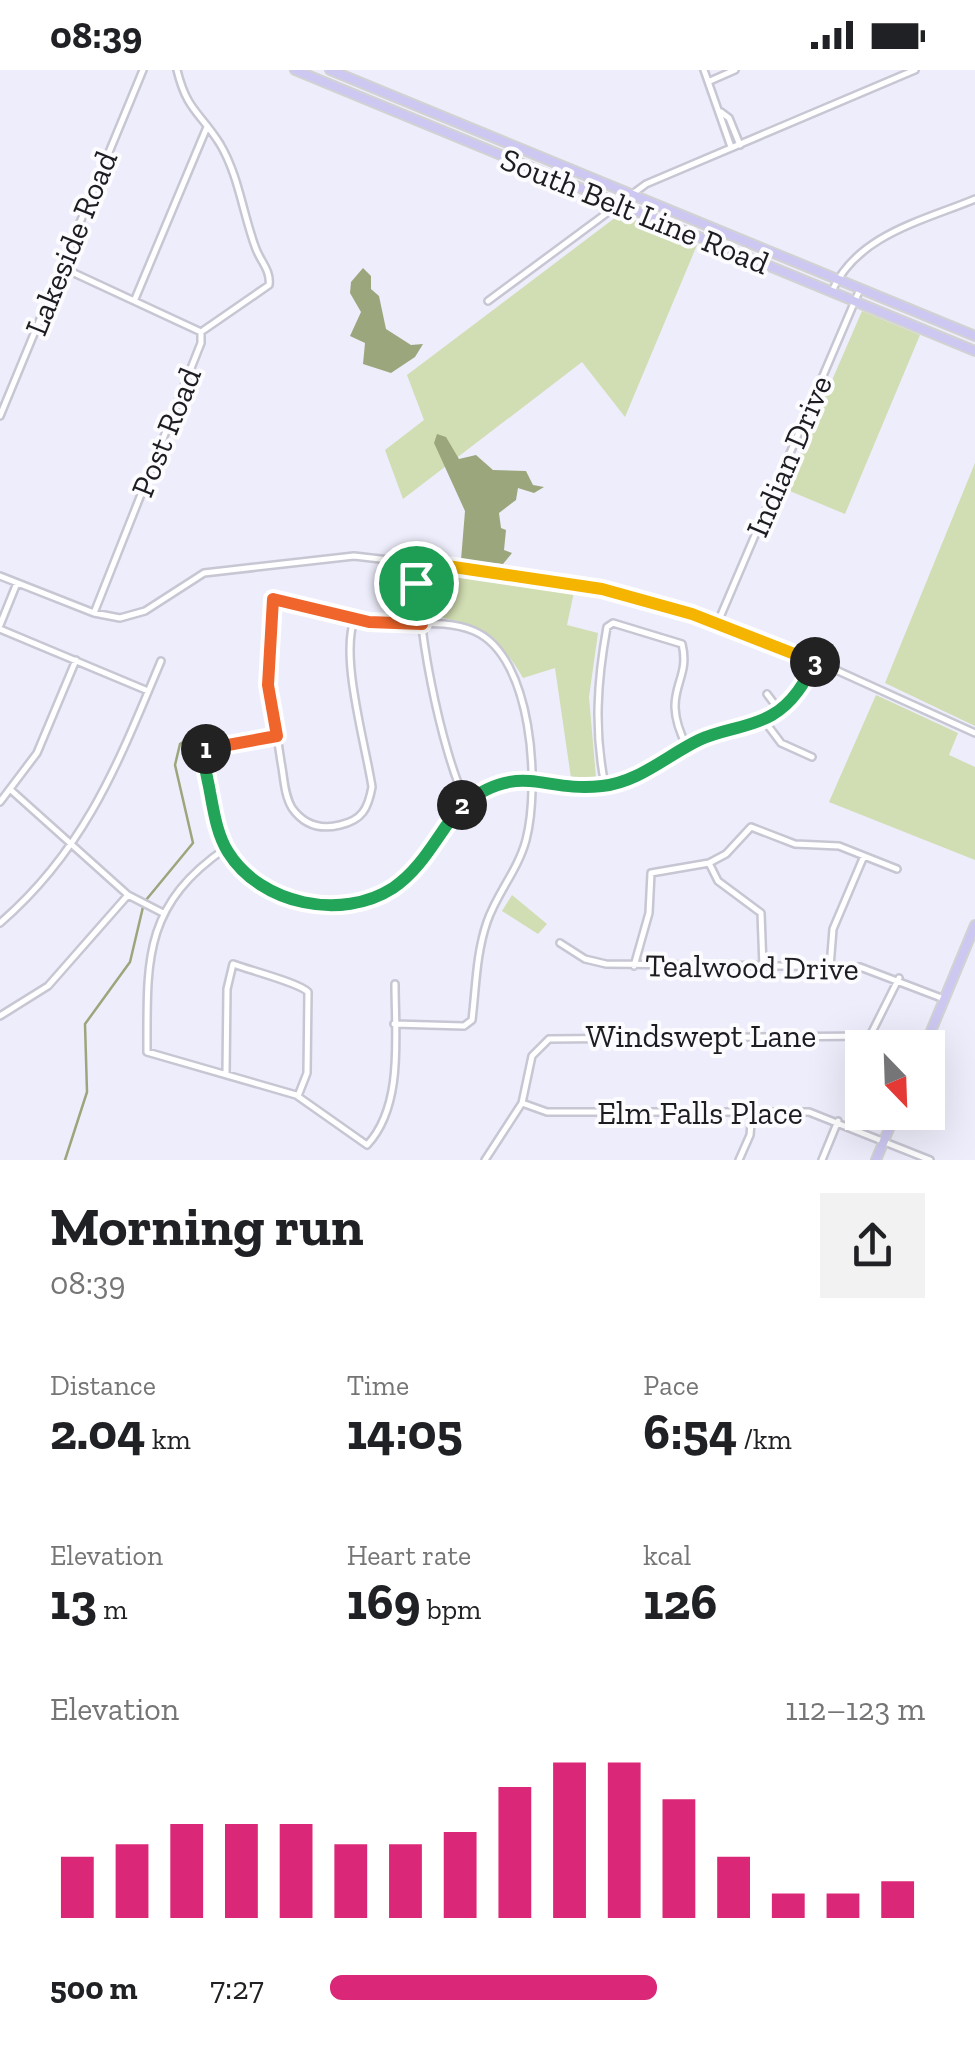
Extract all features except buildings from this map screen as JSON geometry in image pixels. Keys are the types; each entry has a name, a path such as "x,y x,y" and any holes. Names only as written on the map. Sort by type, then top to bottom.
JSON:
{"main road":[{"path":"302,72 330,70"},
{"name":"South Belt Line Road","path":"330,70 975,336"},
{"name":"South Belt Line Road","path":"302,72 972,349"},
{"path":"351,79 352,94"},
{"path":"972,349 975,336"},
{"path":"931,1030 975,925"},
{"path":"876,1160 888,1130"}],"street":[{"name":"Lakeside Road","path":"0,416 143,70"},
{"path":"135,299 206,127 184,100 177,70"},
{"path":"704,70 732,148"},
{"path":"708,81 735,70"},
{"path":"488,301 629,194 915,70"},
{"path":"721,112 729,118 740,144"},
{"name":"Post Road","path":"94,613 201,343 202,332 268,285 270,278 233,172 206,127"},
{"path":"832,292 855,254 878,240 975,199"},
{"path":"61,267 202,332"},
{"name":"Indian Drive","path":"718,623 860,289"},
{"path":"0,576 94,613 120,618 145,611 189,579 217,570 354,556 548,578 718,623 816,660 975,733"},
{"path":"420,562 416,593 450,765 466,801"},
{"path":"17,583 0,627 148,690"},
{"path":"355,618 350,629 351,662 372,787 364,814 329,827 304,820 288,798 268,685 273,599 355,618 422,624 450,622 479,632 507,659 519,690 534,779 527,836 517,868 487,921 474,984 472,1020 464,1026 394,1024"},
{"path":"606,785 600,756 597,681 607,627 613,623 682,644 684,660 672,702 687,747"},
{"path":"0,802 37,753 76,660"},
{"path":"277,736 202,750 216,824 226,848 242,868 285,898 342,906 374,898 408,876 466,801 500,783 534,779 567,786 606,785 644,773 687,747 779,710 804,684 816,660"},
{"path":"0,922 70,844 105,794 161,661"},
{"path":"766,694 779,710"},
{"path":"763,719 781,744 812,757"},
{"path":"12,790 128,895 163,913"},
{"path":"634,966 648,912 651,873 709,863 726,854 751,828 795,844 839,846 897,869"},
{"path":"226,848 182,882 163,913 147,969 147,1052 298,1096 367,1145 376,1136 393,1087 395,984"},
{"path":"830,966 833,929 864,856"},
{"path":"709,863 718,881 761,912 764,967"},
{"path":"0,1016 48,986 128,895"},
{"name":"Tealwood Drive","path":"560,943 585,958 634,966 830,966 875,970 944,999"},
{"path":"226,1074 228,990 233,964 282,983 298,984 308,992 307,1073 298,1096"},
{"name":"Windswept Lane","path":"484,1160 522,1103 532,1056 549,1039 870,1036 899,978"},
{"name":"Elm Falls Place","path":"522,1103 547,1112 810,1112 930,1160"},
{"path":"740,1160 750,1135 752,1112"},
{"path":"822,1160 838,1121"}],"shaded area":[{"path":"620,214 697,245 625,417 582,362 403,499 385,450 424,420 407,375"},
{"path":"363,268 371,276 371,289 379,296 386,329 411,345 423,344 415,357 391,373 363,364 365,343 350,336 361,312 350,293 351,282"},
{"path":"862,311 920,335 845,514 785,489"},
{"path":"437,434 446,437 459,459 476,455 493,470 526,471 533,485 544,487 534,493 518,488 516,500 499,513 501,528 506,530 504,550 512,553 503,564 461,560 465,511 434,443"},
{"path":"975,463 975,726 885,683"},
{"path":"430,571 574,592 567,625 598,633 589,697 596,778 571,778 555,668 523,678 505,652 485,634 460,622 429,615 424,575"},
{"path":"876,695 958,733 949,755 975,767 975,860 829,802"},
{"path":"512,895 547,924 538,934 502,911"}],"waterway":[{"path":"146,900 193,843 175,765 180,744 200,730"},
{"path":"65,1160 87,1092 85,1024 130,962 143,907"}],"route":[{"path":"420,562 548,578 653,602 816,660 804,684 773,715 702,738 644,773 601,786 567,786 525,778 500,783 471,798 442,829 423,861 374,898 332,906 285,898 242,868 228,853 216,824 202,750 277,736 268,685 273,599 369,622 422,624 416,583 420,562"}]}
